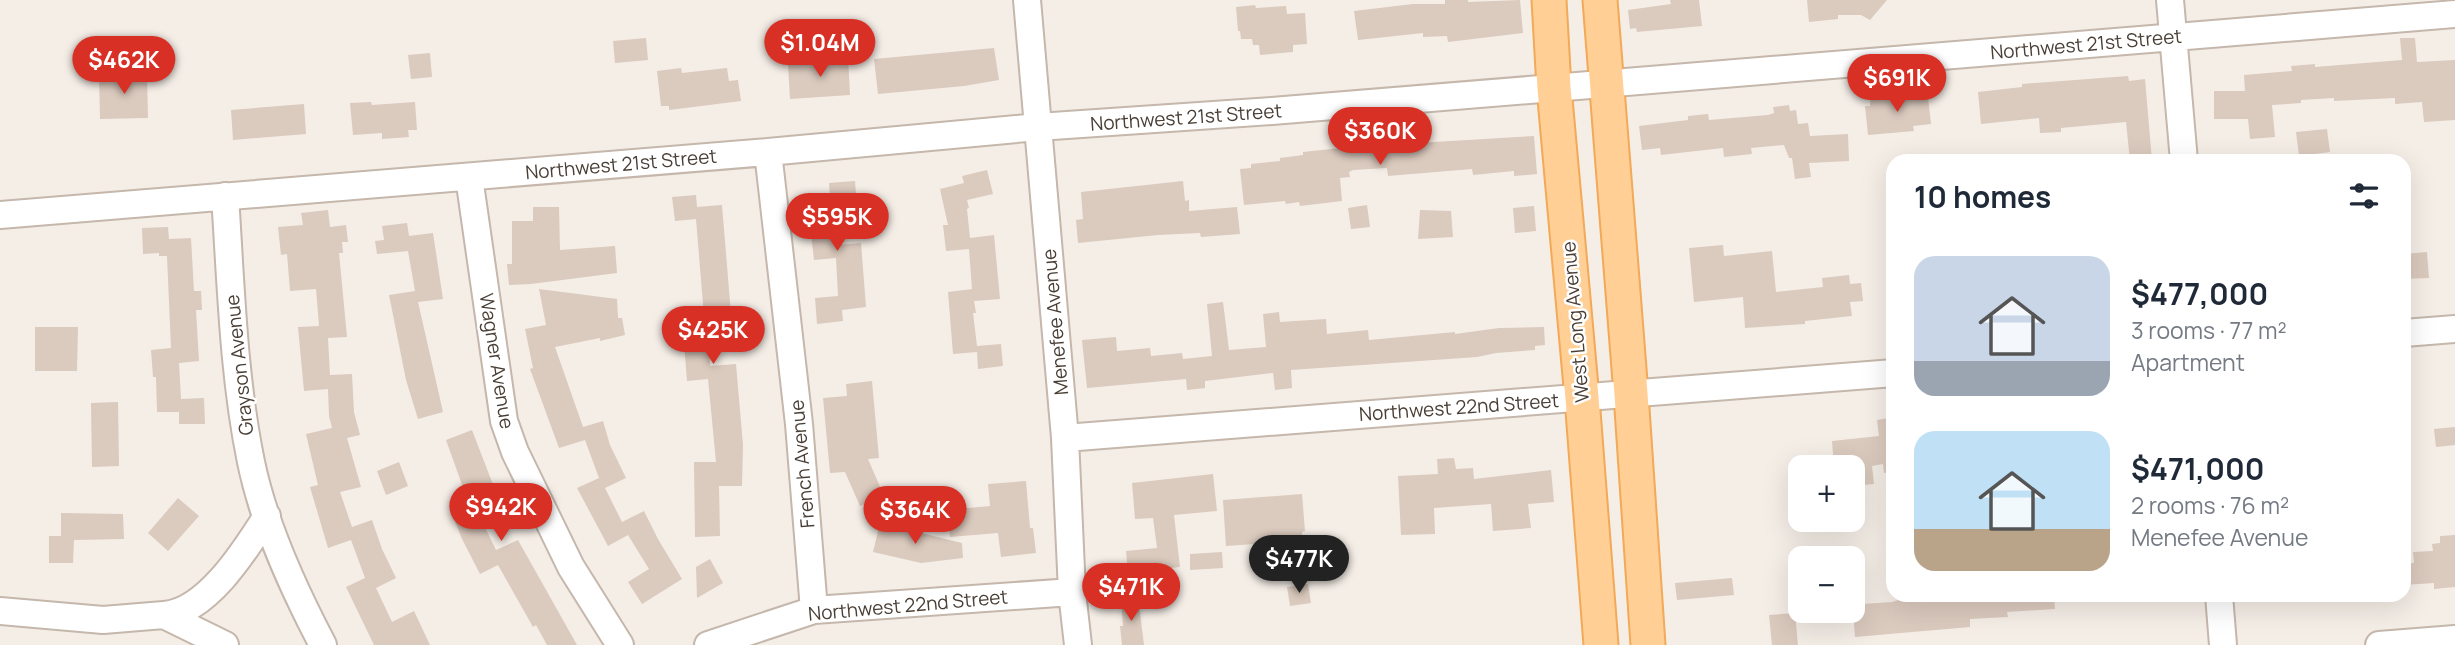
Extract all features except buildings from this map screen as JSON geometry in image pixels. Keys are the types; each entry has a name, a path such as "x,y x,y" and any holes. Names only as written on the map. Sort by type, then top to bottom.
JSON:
{"main road":[{"name":"West Long Avenue","path":"1549,0 1601,645"},
{"path":"1600,0 1648,645"}],"street":[{"name":"Menefee Avenue","path":"1027,0 1065,438 1072,592 1078,645"},
{"path":"2170,0 2182,154"},
{"name":"Northwest 21st Street","path":"0,215 768,152 1038,127 1272,111 2455,14"},
{"name":"French Avenue","path":"768,152 799,424 814,610"},
{"name":"Wagner Avenue","path":"469,177 504,421 515,452 571,567 620,645"},
{"name":"Grayson Avenue","path":"225,197 237,384 251,465 274,538 323,645"},
{"path":"2411,332 2455,329"},
{"name":"Northwest 22nd Street","path":"1065,438 1886,374"},
{"path":"0,611 103,620 175,614 191,607 234,567 267,516"},
{"name":"Northwest 22nd Street","path":"708,645 814,610 1072,592"},
{"path":"2220,602 2223,645"},
{"path":"164,615 225,645"},
{"path":"2379,645 2455,639"}]}
